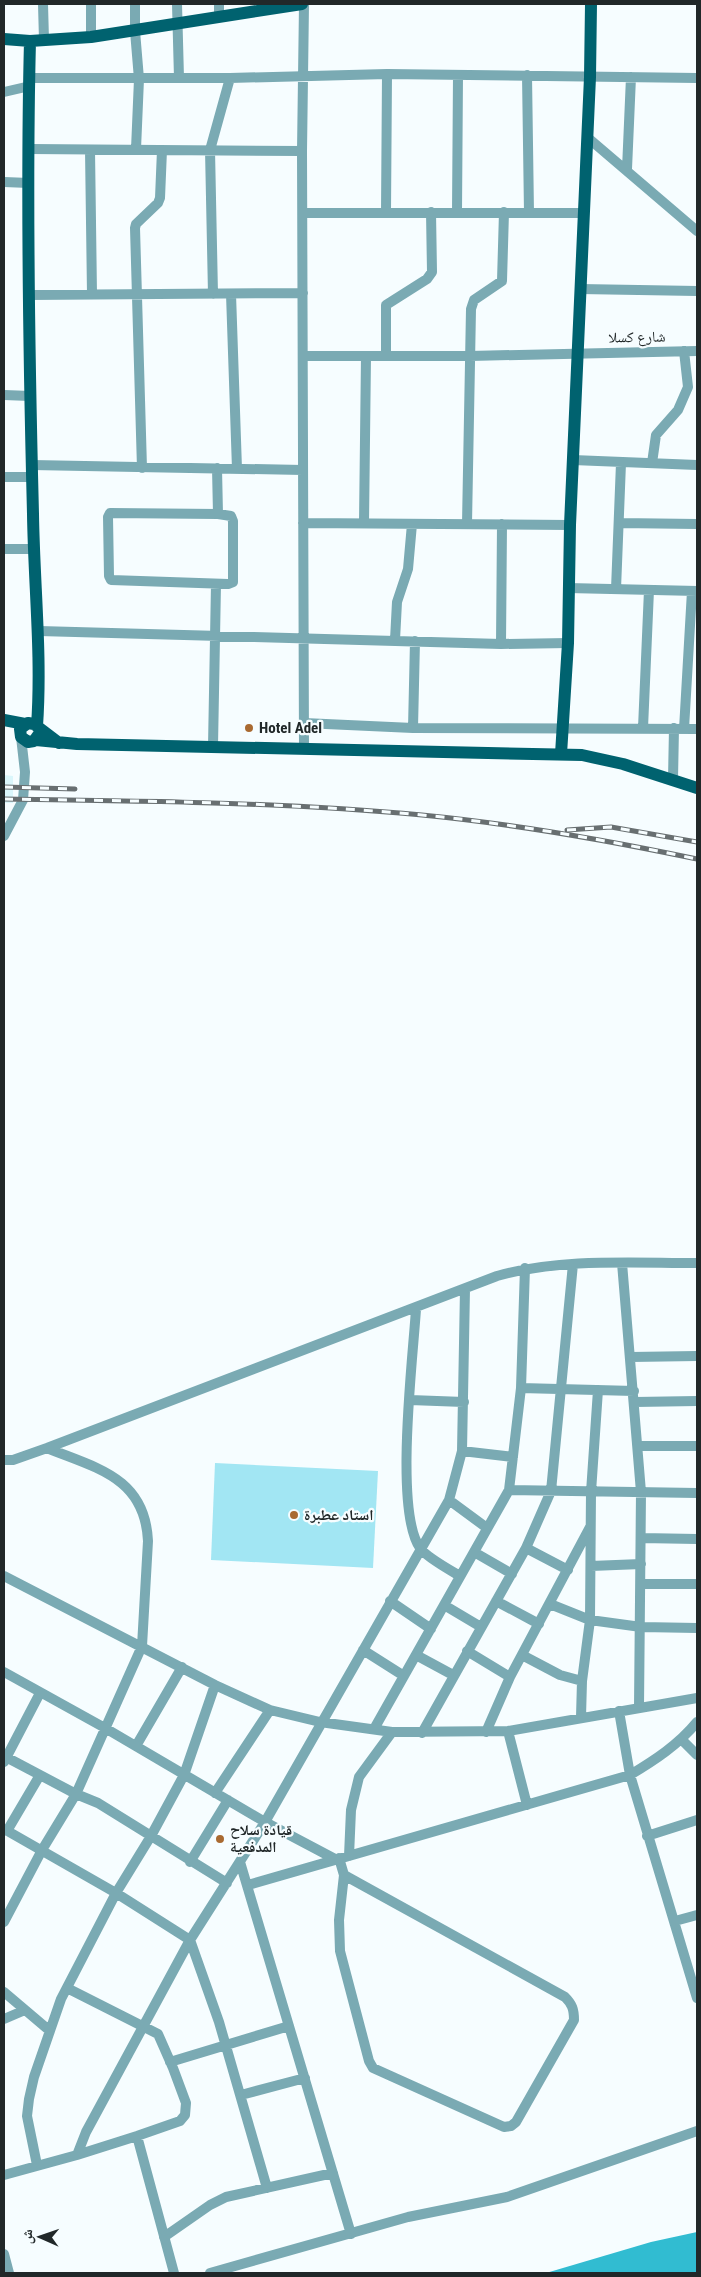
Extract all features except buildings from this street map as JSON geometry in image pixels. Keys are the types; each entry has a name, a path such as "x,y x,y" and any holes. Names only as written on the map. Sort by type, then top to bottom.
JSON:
{"main road":[{"path":"4,39 30,41 91,37 177,24 219,10 303,4"},
{"path":"561,754 568,643 570,525 590,77 591,4"},
{"path":"30,41 30,396 34,549 39,631 37,692 30,732"},
{"path":"4,720 14,721 30,732"},
{"path":"4,728 30,732 59,743 561,754 602,758 697,788"}],"street":[{"path":"43,4 44,40"},
{"path":"91,4 91,37"},
{"path":"135,4 139,79 136,149"},
{"path":"177,4 179,78"},
{"path":"303,4 302,638 304,749"},
{"path":"386,212 387,74"},
{"path":"4,92 30,82 179,78 387,74 697,78"},
{"path":"456,212 458,75"},
{"path":"527,75 529,213"},
{"path":"627,169 631,77"},
{"path":"213,294 210,150 230,78"},
{"path":"587,137 627,169 697,231"},
{"path":"30,149 302,151"},
{"path":"90,150 92,294"},
{"path":"142,468 135,228 136,224 158,204 160,198 162,150"},
{"path":"4,182 29,183"},
{"path":"386,356 386,306 427,279 432,272 431,212"},
{"path":"467,524 471,304 500,284 504,276 504,212"},
{"path":"303,213 584,213"},
{"path":"580,289 697,291"},
{"path":"29,295 304,292"},
{"path":"231,294 237,469"},
{"path":"652,464 656,435 678,410 688,387 684,351"},
{"name":"شارع كسلا","path":"303,356 470,356 697,352"},
{"path":"364,523 366,356"},
{"path":"4,395 30,396"},
{"path":"573,460 697,465"},
{"path":"616,589 621,462"},
{"path":"4,477 32,471 142,468 303,470"},
{"path":"217,468 218,514"},
{"path":"113,512 227,514 232,518 234,579 232,584 216,584 111,580 109,576 108,517 113,512"},
{"path":"303,523 570,525"},
{"path":"619,523 697,524"},
{"path":"395,640 397,602 408,569 412,524"},
{"path":"502,524 502,644"},
{"path":"4,549 34,549"},
{"path":"213,746 216,584"},
{"path":"568,588 694,591 672,779"},
{"path":"643,728 649,590"},
{"path":"39,631 502,644 568,643"},
{"path":"412,728 415,641"},
{"path":"304,723 412,728 697,729"},
{"path":"4,836 23,800 30,732"},
{"path":"622,1263 641,1492 639,1707"},
{"path":"4,1460 13,1460 47,1448 525,1268 573,1264 697,1263"},
{"path":"422,1733 526,1548 551,1491 573,1264"},
{"path":"374,1729 509,1490 521,1388 525,1268"},
{"path":"77,2155 86,2132 190,1940 265,1822 320,1722 448,1500 462,1451 465,1289"},
{"path":"416,1309 407,1458 410,1519 420,1549 460,1576"},
{"path":"631,1357 697,1356"},
{"path":"521,1388 634,1391"},
{"path":"581,1717 582,1681 590,1620 591,1492 598,1390"},
{"path":"410,1400 464,1402"},
{"path":"634,1402 697,1401"},
{"path":"638,1446 697,1446"},
{"path":"4,1922 42,1850 76,1794 142,1646 148,1541 147,1526 140,1506 120,1480 47,1448"},
{"path":"462,1451 513,1457"},
{"path":"509,1490 697,1493"},
{"path":"448,1500 488,1528"},
{"path":"486,1732 510,1677 590,1526"},
{"path":"641,1538 697,1539"},
{"path":"526,1548 568,1570"},
{"path":"474,1552 512,1574"},
{"path":"591,1566 641,1564"},
{"path":"4,1576 215,1685 270,1710 320,1722 392,1732 508,1731 697,1698"},
{"path":"641,1584 697,1584"},
{"path":"390,1601 430,1629"},
{"path":"496,1601 539,1624"},
{"path":"550,1604 590,1620 641,1627 697,1628"},
{"path":"444,1605 481,1627"},
{"path":"363,1650 404,1676"},
{"path":"467,1651 510,1677"},
{"path":"416,1655 453,1675"},
{"path":"522,1655 560,1675 582,1681"},
{"path":"136,1746 182,1667"},
{"path":"4,1672 105,1728 265,1822 341,1858"},
{"path":"37,2165 28,2116 29,2099 34,2077 50,2031 67,1988 116,1893 184,1774 215,1685"},
{"path":"40,1693 5,1758 98,1803 190,1862 227,1883"},
{"path":"215,1793 270,1710"},
{"path":"619,1711 630,1775 697,1998"},
{"path":"248,1885 528,1806 630,1775 655,1760 682,1740 697,1722"},
{"path":"508,1731 528,1806"},
{"path":"344,1875 565,1997 572,2004 574,2020 516,2122 511,2126 504,2127 373,2068 369,2061 340,1951 339,1920 344,1875 341,1858 359,1777 392,1732"},
{"path":"682,1740 697,1755"},
{"path":"40,1775 5,1830 116,1893 190,1940 226,2045 267,2188"},
{"path":"190,1862 228,1800"},
{"path":"647,1836 697,1820"},
{"path":"240,1862 351,2234"},
{"path":"675,1921 697,1915"},
{"path":"4,2175 77,2155 180,2122 185,2115 186,2103 160,2036 67,1988"},
{"path":"4,1992 50,2031"},
{"path":"4,2019 25,2010"},
{"path":"170,2062 290,2026"},
{"path":"241,2095 305,2078"},
{"path":"210,2273 408,2217 507,2197 697,2132"},
{"path":"137,2136 174,2273"},
{"path":"164,2237 210,2205 226,2198 333,2172"},
{"path":"4,2254 9,2273"}],"shaded area":[{"path":"4,775 13,776 13,803 4,803"},
{"path":"215,1463 378,1471 373,1568 211,1560"},
{"path":"697,2232 697,2273 546,2273 651,2242"}],"railway":[{"path":"4,787 75,789"},
{"path":"4,799 318,807 422,815 560,833 697,859"},
{"path":"567,830 611,827 697,842"}],"place":[{"name":"Hotel Adel","path":"249,728"},
{"name":"استاد عطبرة","path":"294,1515"},
{"name":"قيادة سلاح المدفعية","path":"220,1839"}]}
